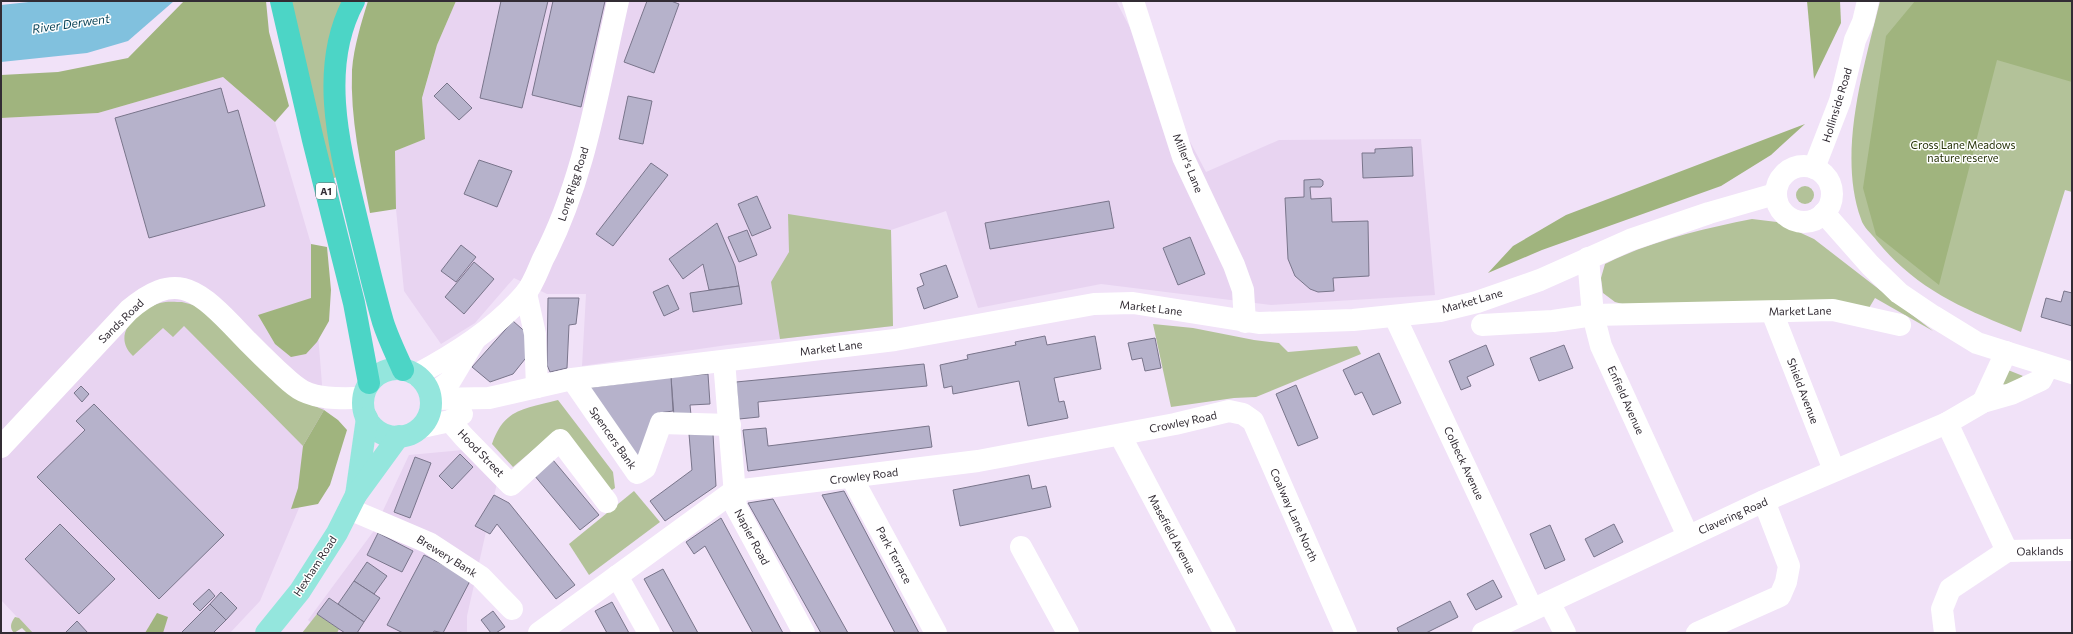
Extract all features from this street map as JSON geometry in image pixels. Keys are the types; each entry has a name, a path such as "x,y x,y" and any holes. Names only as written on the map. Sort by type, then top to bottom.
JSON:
{"highway":[{"name":"A1","path":"281,1 313,140 354,303 366,399"},
{"name":"A1","path":"354,1 344,25 335,83 337,122 341,152 381,315 409,372"}],"main road":[{"path":"384,372 409,372 426,384 431,397 432,411 422,427 407,435 388,435 379,431 366,399 384,372"},
{"name":"Hexham Road","path":"353,502 366,399"},
{"name":"Hexham Road","path":"266,633 283,614 308,578 337,533 353,502 399,436"}],"street":[{"name":"Long Rigg Road","path":"474,340 526,293 550,246 572,194 582,162 618,1"},
{"name":"Miller's Lane","path":"1132,1 1183,157 1234,265 1243,290 1245,322"},
{"name":"Hollinside Road","path":"1855,40 1856,1"},
{"name":"Hollinside Road","path":"1814,168 1840,101 1855,40 1863,22 1868,1"},
{"path":"1805,166 1814,168 1825,176 1831,188 1829,206 1824,213 1816,219 1807,222 1798,222 1789,218 1779,208 1776,194 1777,185 1788,171 1805,166"},
{"name":"Market Lane","path":"431,397 489,398 572,379 895,340 1094,304 1133,303 1245,322 1259,323 1395,317 1440,311 1477,302 1540,280 1637,238 1776,194"},
{"path":"1824,213 1870,265 1899,293 1977,343 2072,374"},
{"name":"Enfield Avenue","path":"1588,258 1593,315 1601,346 1688,536"},
{"name":"Sands Road","path":"1,447 129,310 149,295 170,288 191,291 209,301 260,354 302,391 326,398 366,399"},
{"path":"526,293 536,334 537,387"},
{"name":"Market Lane","path":"1482,325 1553,321 1593,315 1833,310 1900,326"},
{"name":"Shield Avenue","path":"1772,312 1834,470"},
{"name":"Colbeck Avenue","path":"1395,317 1540,606 1565,633"},
{"path":"409,372 474,340"},
{"path":"431,397 450,381 474,340"},
{"path":"1983,402 2006,352"},
{"name":"Napier Road","path":"724,361 736,507 804,633"},
{"name":"Clavering Road","path":"1483,633 1764,501 1947,423 1983,402 2012,394 2041,380 2048,366"},
{"name":"Spencers Bank","path":"572,379 637,473 645,468 661,423 730,425"},
{"name":"Market Lane","path":"422,427 450,421 489,398"},
{"name":"Crowley Road","path":"539,633 734,491 852,478 978,461 1120,435 1229,411"},
{"name":"Coalway Lane North","path":"1229,411 1243,414 1253,421 1346,633"},
{"name":"Hood Street","path":"450,421 464,438 512,485 560,440 607,502"},
{"path":"1945,633 1942,609 1950,589 2007,551 1947,423"},
{"name":"Masefield Avenue","path":"1120,435 1225,633"},
{"name":"Park Terrace","path":"852,478 936,633"},
{"path":"1697,633 1780,596 1786,582 1789,566 1764,501"},
{"name":"Brewery Bank","path":"353,502 429,543 481,577 512,609"},
{"path":"1021,547 1068,633"},
{"name":"Oaklands","path":"2007,551 2072,550"},
{"path":"617,576 648,633"}],"shaded area":[{"path":"456,1 1116,1 1206,172 1279,140 1421,139 1435,295 1271,305 1101,284 978,308 946,211 891,230 893,326 727,345 582,366 586,294 547,294 514,278 475,323 441,344 404,291 396,209 395,151 425,139 422,99 437,45"},
{"path":"223,77 275,122 311,244 324,410 299,508 260,601 230,633 32,633 1,600 1,118 98,113"},
{"path":"463,450 497,483 467,616 467,633 323,633 308,620 373,532 409,455"}],"green space":[{"path":"184,1 266,1 269,32 289,106 275,122 223,77 98,113 1,118 1,75 58,72 128,58"},
{"path":"291,1 344,1 337,177 331,179"},
{"path":"368,1 456,1 437,45 422,98 425,139 395,151 396,209 370,213 354,124 352,88 354,52"},
{"path":"1807,1 1840,1 1841,23 1814,79"},
{"name":"Cross Lane Meadows nature reserve","path":"1880,1 2072,1 2072,192 2065,190 2021,332 1961,306 1925,285 1908,273 1892,258 1862,222 1854,193 1852,138 1861,82"},
{"path":"1915,1 2072,1 2072,82 1997,60 1939,285 1876,235 1863,188 1886,36"},
{"path":"1805,124 1771,155 1721,186 1542,250 1488,273 1513,246 1566,215"},
{"path":"1801,186 1809,186 1814,191 1812,202 1809,204 1801,204 1796,199 1796,191"},
{"path":"788,214 891,230 893,326 780,339 771,282 789,252"},
{"path":"1752,219 1777,222 1814,239 1933,331 1875,298 1869,308 1626,305 1615,302 1603,293 1601,278 1605,264 1659,242 1714,227"},
{"path":"311,244 327,247 331,290 329,321 317,342 306,354 291,357 275,344 258,315 311,298"},
{"path":"182,302 201,307 298,399 324,410 303,446 184,326 173,337 163,328 133,356 127,348 124,339 126,331 136,317 143,311 160,303"},
{"path":"1153,324 1193,328 1254,340 1279,343 1288,352 1357,346 1361,354 1256,397 1234,398 1171,407"},
{"path":"2008,370 2023,376 2009,387 2001,383"},
{"path":"558,400 613,472 615,488 607,493 545,440 513,467 492,444 497,432 509,417 526,408"},
{"path":"324,410 338,420 347,430 330,485 318,504 291,509 298,488 303,446"},
{"path":"634,491 660,522 589,575 569,544"},
{"path":"157,613 168,617 163,633 145,633"},
{"path":"317,614 339,629 337,633 302,633"},
{"path":"15,617 19,618 33,633 27,633 22,628 14,633 11,629 11,625"}],"water":[{"name":"River Derwent","path":"38,1 174,1 128,41 87,53 1,62 1,5"}],"building":[{"path":"501,1 548,1 522,108 480,98"},
{"path":"553,1 605,1 581,107 532,95"},
{"path":"647,1 671,1 679,4 654,73 624,62"},
{"path":"447,83 472,108 459,120 434,96"},
{"path":"221,88 228,113 238,110 265,206 149,238 115,118"},
{"path":"628,96 652,101 643,144 619,139"},
{"path":"1412,147 1413,176 1363,178 1362,153 1375,153 1375,149"},
{"path":"479,160 512,171 497,207 464,194"},
{"path":"651,163 668,175 613,246 596,234"},
{"path":"1320,179 1323,181 1323,185 1321,187 1310,187 1311,199 1331,198 1332,222 1368,221 1369,276 1333,278 1334,291 1318,292 1310,289 1295,276 1288,259 1285,198 1304,197 1304,180"},
{"path":"757,196 771,228 752,236 738,204"},
{"path":"1109,201 1114,228 990,249 985,223"},
{"path":"717,223 735,266 739,286 709,290 703,264 683,279 669,259"},
{"path":"747,230 757,255 739,262 728,237"},
{"path":"1190,237 1205,274 1178,285 1163,248"},
{"path":"461,245 476,257 456,282 441,271"},
{"path":"474,262 494,279 464,314 445,297"},
{"path":"946,265 958,297 924,309 917,288 924,285 920,274"},
{"path":"668,285 679,309 664,316 653,292"},
{"path":"739,286 742,304 693,312 690,293"},
{"path":"2064,291 2072,293 2072,326 2041,317 2046,298 2061,302"},
{"path":"548,298 579,298 576,324 569,325 567,368 550,372 547,365"},
{"path":"513,321 530,336 529,354 513,374 490,382 472,367"},
{"path":"1045,336 1047,345 1095,336 1101,369 1054,378 1059,402 1064,401 1068,418 1028,426 1019,381 953,394 952,386 944,388 940,365 968,359 967,355 1016,345 1015,342"},
{"path":"1155,338 1161,368 1145,371 1142,358 1132,360 1128,343"},
{"path":"1486,345 1494,365 1467,377 1471,386 1461,390 1449,361"},
{"path":"1564,345 1573,368 1539,381 1530,358"},
{"path":"1379,353 1401,403 1373,415 1362,392 1355,395 1343,370"},
{"path":"924,364 927,386 758,402 759,417 739,419 736,382"},
{"path":"708,374 710,404 690,405 691,415 674,416 671,377"},
{"path":"671,377 673,411 659,413 640,463 586,388"},
{"path":"1296,385 1318,438 1298,446 1276,394"},
{"path":"81,386 89,394 82,402 74,393"},
{"path":"94,404 224,535 159,599 37,477 85,430 76,421"},
{"path":"929,426 932,447 748,471 743,430 766,428 768,446"},
{"path":"689,434 713,434 716,486 665,521 650,501 692,470"},
{"path":"460,454 473,467 452,489 439,476"},
{"path":"415,457 431,463 410,518 394,512"},
{"path":"553,460 599,515 580,530 534,475"},
{"path":"1029,475 1032,489 1046,486 1051,507 960,526 953,490"},
{"path":"844,491 919,633 895,633 822,495"},
{"path":"494,495 509,503 575,585 556,599 497,524 490,534 475,526"},
{"path":"773,499 848,633 821,633 748,503"},
{"path":"721,518 783,633 753,633 705,546 694,554 686,542"},
{"path":"60,524 115,579 79,614 25,559"},
{"path":"1614,524 1623,542 1594,557 1585,539"},
{"path":"1550,525 1565,560 1545,569 1530,534"},
{"path":"378,533 413,551 402,572 367,555"},
{"path":"424,555 471,579 443,633 434,631 433,633 403,633 387,625"},
{"path":"367,562 387,576 374,594 354,581"},
{"path":"663,569 698,633 674,633 644,579"},
{"path":"1493,580 1502,597 1476,610 1467,594"},
{"path":"354,581 380,598 364,622 338,604"},
{"path":"209,589 215,596 200,611 193,604"},
{"path":"221,592 237,608 226,620 210,604"},
{"path":"329,598 364,622 357,633 345,633 317,614"},
{"path":"1450,601 1458,617 1426,633 1399,633 1397,628"},
{"path":"612,602 629,633 607,633 595,611"},
{"path":"210,604 226,620 213,633 181,633"},
{"path":"493,611 505,627 496,633 491,633 481,620"},
{"path":"77,621 88,633 65,633"}]}
